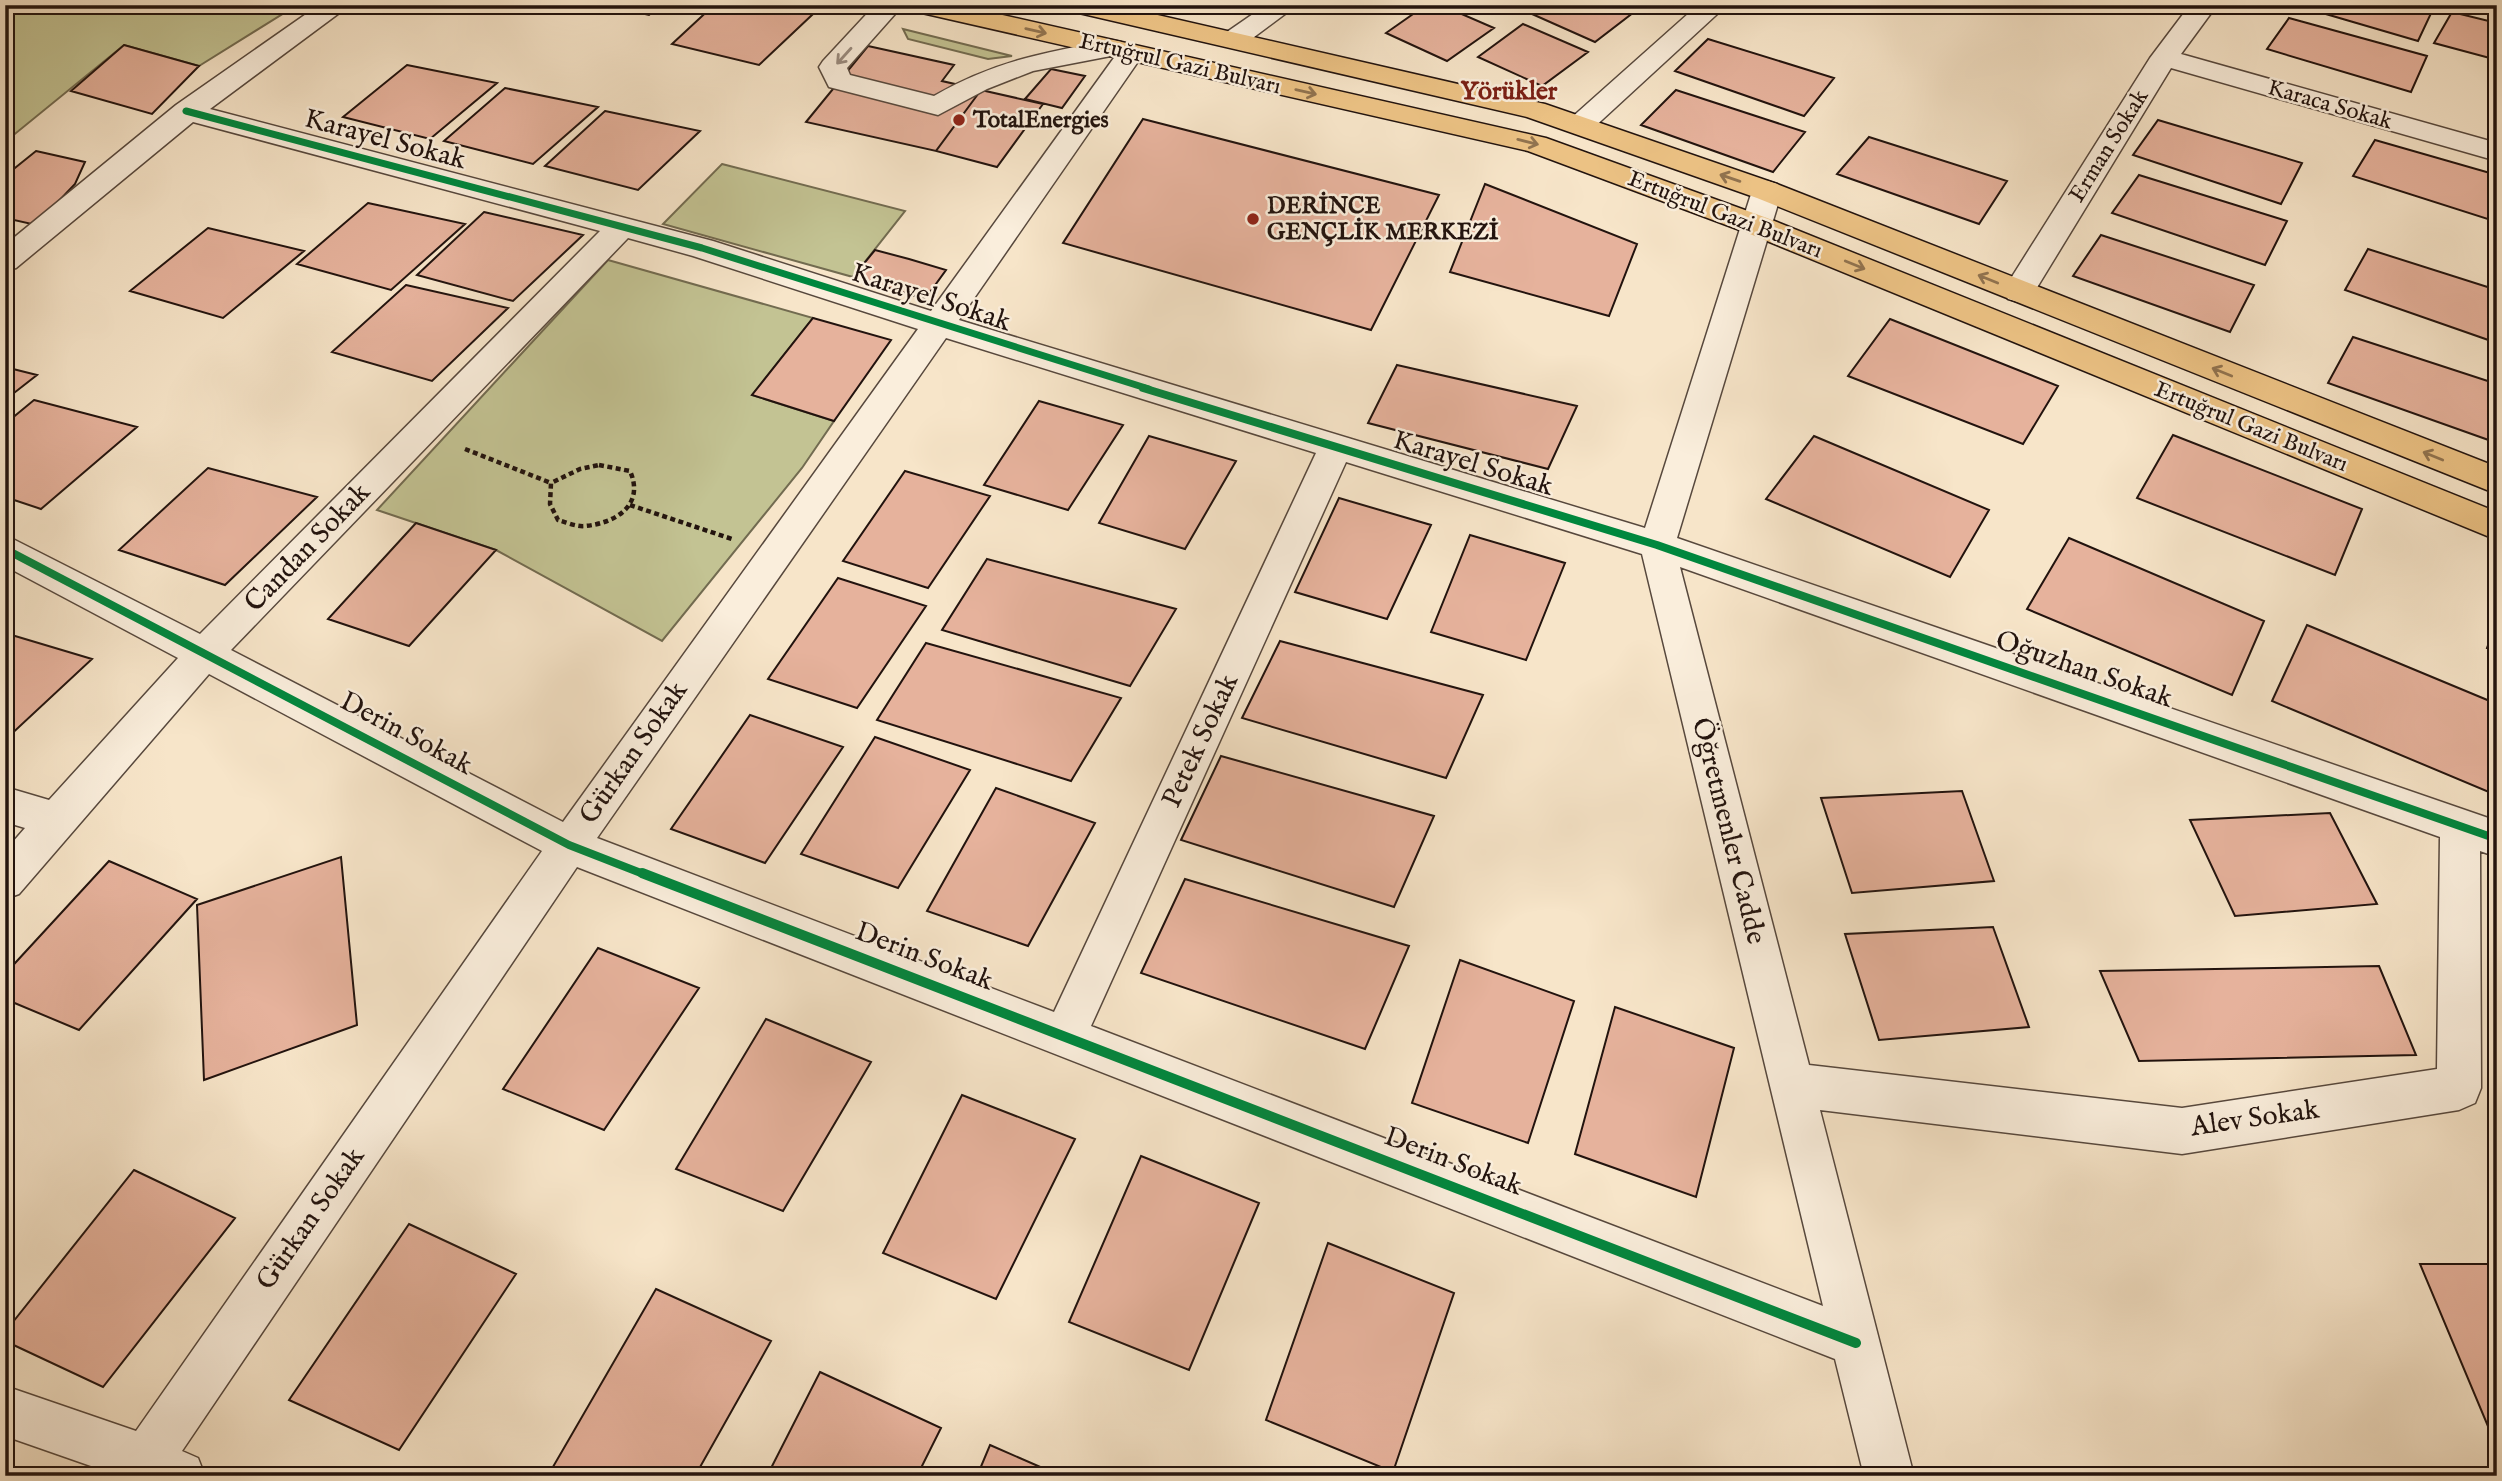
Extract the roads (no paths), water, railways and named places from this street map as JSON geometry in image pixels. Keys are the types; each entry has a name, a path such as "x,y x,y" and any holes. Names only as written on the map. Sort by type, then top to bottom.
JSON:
{"main road":[{"name":"Ertuğrul Gazi Bulvarı","path":"922,5 1536,144 1762,208 2019,291 2497,481"},
{"name":"Ertuğrul Gazi Bulvarı","path":"1079,5 1535,110 1580,125 1762,208 2497,527"}],"street":[{"path":"5,261 186,111 278,43 337,5"},
{"path":"890,5 833,67 839,81 939,106 977,83 1026,64 1121,50"},
{"path":"1233,40 1284,5"},
{"path":"1580,125 1714,5"},
{"name":"Erman Sokak","path":"2019,291 2164,58 2204,5"},
{"name":"Gürkan Sokak","path":"153,1470 569,845 936,324 1121,50"},
{"name":"Karaca Sokak","path":"2164,58 2497,152"},
{"name":"Karayel Sokak","path":"186,111 702,248 936,324 1657,545"},
{"path":"1657,545 1762,208"},
{"name":"Candan Sokak","path":"5,881 55,820 205,654 622,226"},
{"name":"Petek Sokak","path":"1065,1036 1337,445"},
{"name":"Oğuzhan Sokak","path":"1657,545 2479,832"},
{"name":"Öğretmenler Cadde","path":"1657,545 1889,1476"},
{"name":"Derin Sokak","path":"5,549 569,845 1856,1343"},
{"path":"5,804 55,820"},
{"name":"Alev Sokak","path":"1791,1085 2182,1131 2459,1088 2479,832"},
{"path":"5,1411 153,1470"}],"place":[{"name":"TotalEnergies","path":"959,120"},
{"name":"DERİNCE GENÇLİK MERKEZİ","path":"1253,219"}],"district":[{"name":"Yörükler","path":"1509,91"}]}
